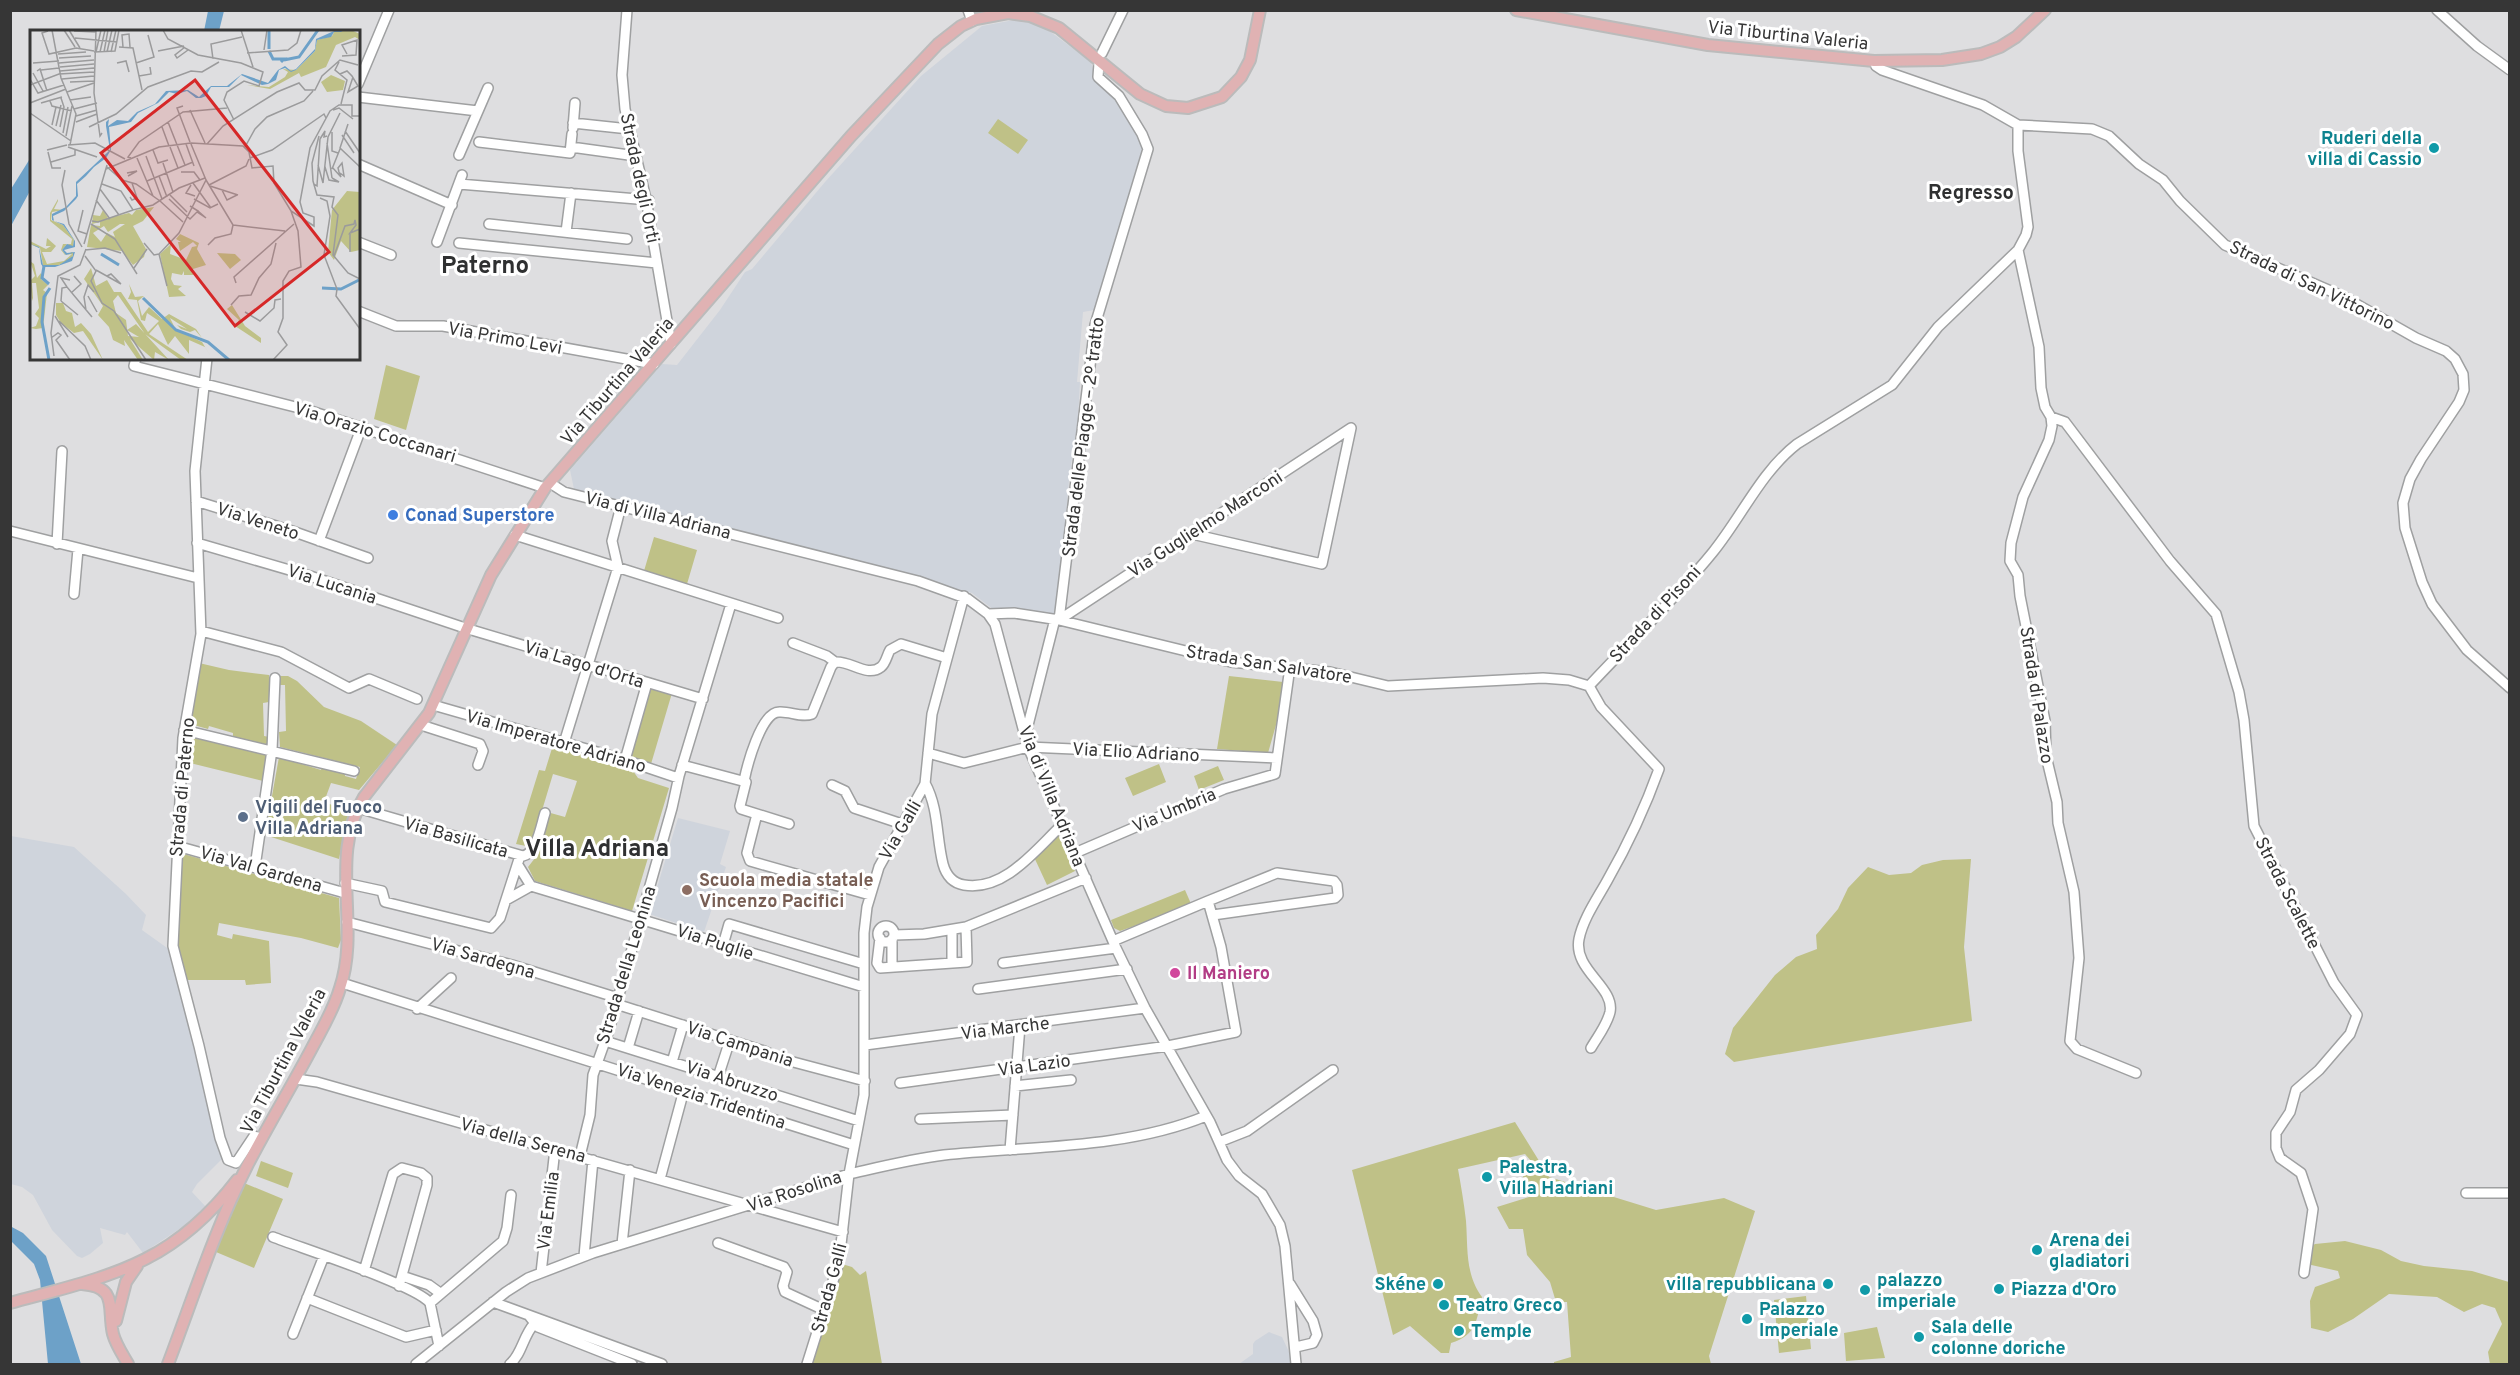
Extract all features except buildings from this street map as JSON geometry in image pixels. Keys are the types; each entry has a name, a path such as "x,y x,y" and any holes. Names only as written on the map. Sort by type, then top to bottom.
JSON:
{"main road":[{"name":"Via Tiburtina Valeria","path":"168,1365 246,1168 296,1079 328,1017 342,983 347,957 345,888 348,848 358,808 364,796 421,725 433,705 465,628 515,535 548,485 906,76 970,16 1008,14 1040,18 1059,28 1100,58 1140,94 1158,103 1184,109 1205,104 1227,93 1245,71 1251,55 1260,10"},
{"name":"Via Tiburtina Valeria","path":"1516,10 1708,45 1874,61 1942,60 1981,54 2000,47 2016,37 2045,10"},
{"name":"Via Tiburtina Valeria","path":"10,1303 104,1276 140,1263 182,1237 218,1205 246,1168"},
{"path":"218,1205 227,1213"},
{"path":"114,1336 126,1282 132,1270 140,1263"},
{"path":"78,1284 93,1286 103,1291 111,1302 114,1336 128,1365"}],"street":[{"path":"360,79 389,10"},
{"name":"Strada degli Orti","path":"627,10 622,75 629,129 648,200 671,344"},
{"path":"1100,58 1124,10"},
{"path":"2437,10 2477,46 2510,70"},
{"name":"Strada delle Piagge – 2º tratto","path":"1057,620 1095,325 1148,149 1142,134 1119,96 1098,77 1100,58"},
{"name":"Strada di San Vittorino","path":"1874,61 1876,66 1882,70 1983,105 2018,125 2092,129 2101,132 2139,165 2163,180 2180,201 2225,245 2342,296 2416,338 2446,351 2455,359 2463,374 2464,390 2459,402 2410,479 2403,503 2405,528 2419,574 2432,604 2467,650 2510,688"},
{"path":"459,155 488,88"},
{"path":"360,97 478,111"},
{"path":"479,142 570,153 575,103"},
{"path":"2018,125 2018,151 2028,226 2018,250 2039,346 2041,388 2045,407 2051,417"},
{"path":"573,129 629,129"},
{"path":"571,147 636,156"},
{"path":"360,165 452,204"},
{"path":"437,242 461,179 648,200"},
{"path":"566,232 571,193"},
{"path":"489,225 627,239"},
{"path":"360,243 391,255"},
{"path":"459,243 657,263"},
{"name":"Strada di Pisoni","path":"1588,686 1711,555 1785,454 1797,444 1892,385 1938,327 2018,250"},
{"name":"Via Primo Levi","path":"360,312 396,326 443,326 542,346 654,364"},
{"name":"Via Orazio Coccanari","path":"136,360 134,366 203,382 362,426 548,485"},
{"name":"Strada di Paterno","path":"207,360 197,442 196,501 201,631 184,730 173,945 220,1138 228,1160 234,1163 239,1159 254,1136 262,1138"},
{"name":"Strada di Palazzo","path":"2051,417 2050,436 2028,482 2010,551 2011,563 2018,575 2020,596 2045,722 2047,760 2074,892 2079,958 2070,1041 2077,1049 2136,1072"},
{"name":"Strada Scalette","path":"2051,417 2065,422 2170,561 2216,614 2239,692 2244,720 2254,826 2334,983 2358,1015 2350,1034 2319,1070 2296,1090 2290,1112 2276,1133 2276,1148 2280,1158 2301,1173 2313,1209 2304,1273"},
{"path":"320,541 362,426"},
{"name":"Via Guglielmo Marconi","path":"1057,620 1192,534 1351,428 1322,564 1192,534"},
{"path":"57,544 62,451"},
{"name":"Via di Villa Adriana","path":"548,485 562,492 907,579 964,597 988,614 999,635 1029,747 1145,1008 1168,1046 1231,1166 1261,1193 1280,1225 1285,1242 1296,1365"},
{"name":"Via Veneto","path":"196,501 368,558"},
{"path":"564,743 618,567 612,539 621,506"},
{"path":"10,531 198,578"},
{"path":"515,535 778,618"},
{"name":"Via Lucania","path":"197,543 310,576 465,628"},
{"path":"74,594 78,549"},
{"name":"Via Galli","path":"849,1174 865,1081 864,930 870,895 884,855 925,783 932,714 964,597"},
{"name":"Strada della Leonina","path":"580,1156 590,1115 592,1079 596,1062 605,1041 642,918 678,778 731,604"},
{"name":"Strada San Salvatore","path":"988,614 1014,613 1057,620 1231,662 1330,672 1397,687 1544,678 1569,680 1588,686"},
{"path":"1025,735 1057,620"},
{"name":"Via Lago d'Orta","path":"465,628 703,699"},
{"path":"201,631 281,652 349,688 369,679 417,699"},
{"path":"793,643 827,656 835,662 842,662 865,670 878,668 885,663 890,650 901,644 947,658"},
{"path":"789,824 740,807 751,753 770,716 778,712 806,716 812,714 835,662"},
{"path":"1277,758 1290,667"},
{"path":"255,867 272,750 275,678"},
{"path":"625,760 647,683"},
{"path":"1588,686 1600,707 1659,769 1639,819 1579,939 1581,960 1605,993 1610,1006 1608,1020 1591,1048"},
{"name":"Via Imperatore Adriano","path":"433,705 625,760 678,778"},
{"path":"421,725 480,744 483,751 478,765"},
{"path":"184,730 354,771"},
{"name":"Via Elio Adriano","path":"927,753 964,764 1029,747 1277,758"},
{"name":"Via Umbria","path":"1075,853 1224,789 1275,774 1277,758"},
{"path":"682,765 745,782"},
{"path":"925,783 937,819 944,867 949,878 961,884 981,884 1002,878 1016,869 1063,824"},
{"path":"832,785 845,791 854,808 902,824"},
{"name":"Via Basilicata","path":"358,808 519,860"},
{"path":"506,900 519,860 531,852 545,813"},
{"path":"757,814 747,851 750,861 870,895"},
{"name":"Via Val Gardena","path":"177,846 345,888 382,891 385,902 487,927 495,926 506,900"},
{"path":"506,900 531,886 519,860"},
{"path":"1003,963 1115,944 1208,902 1278,873 1334,881 1337,885 1338,896 1213,915 1208,902"},
{"path":"893,937 966,927 1086,878"},
{"name":"Via Puglie","path":"531,886 864,987"},
{"name":"Via Lazio","path":"900,1083 1168,1046 1236,1032 1213,915"},
{"name":"Via Sardegna","path":"347,922 512,965 617,1001"},
{"path":"723,945 729,924 864,964"},
{"path":"892,967 893,937 889,927 884,927 879,935 877,964 880,968 967,962 966,927"},
{"path":"864,930 879,935"},
{"path":"952,930 952,963"},
{"path":"978,989 1127,969"},
{"path":"417,1009 451,978"},
{"name":"Via Venezia Tridentina","path":"342,983 417,1009 596,1062 854,1145"},
{"name":"Via Campania","path":"617,1001 639,1011 782,1059 865,1081"},
{"name":"Via Marche","path":"865,1045 1145,1008"},
{"path":"628,1048 639,1011"},
{"path":"672,1062 683,1025"},
{"path":"1010,1150 1020,1026"},
{"path":"718,1077 730,1040"},
{"name":"Via Abruzzo","path":"605,1041 859,1121"},
{"path":"1219,1142 1247,1131 1333,1070"},
{"name":"Via della Serena","path":"296,1079 317,1082 843,1232"},
{"path":"1015,1086 1071,1080"},
{"path":"660,1179 684,1090"},
{"path":"920,1119 1013,1116"},
{"name":"Via Rosolina","path":"416,1365 520,1282 584,1256 622,1244 849,1174 942,1155 1082,1143 1148,1133 1206,1116"},
{"name":"Via Emilia","path":"541,1273 555,1149"},
{"path":"584,1256 594,1160"},
{"path":"364,1271 392,1175 404,1168 425,1175 428,1183 400,1281"},
{"path":"622,1244 630,1170"},
{"name":"Strada Galli","path":"807,1365 839,1262 849,1174"},
{"path":"2466,1193 2510,1193"},
{"path":"428,1302 436,1290 503,1241 511,1195"},
{"path":"273,1237 364,1271 436,1290"},
{"path":"718,1244 784,1266 787,1272 783,1286 785,1292 824,1310"},
{"path":"293,1334 324,1256"},
{"path":"103,1291 104,1276"},
{"path":"400,1281 428,1302 439,1346"},
{"name":"Via di Villa Adriana","path":"1288,1281 1315,1324 1317,1338 1313,1343 1296,1347"},
{"path":"307,1299 406,1337 436,1330"},
{"path":"493,1302 632,1365"},
{"path":"1291,1315 1304,1307"},
{"path":"510,1365 517,1356 532,1320"},
{"path":"532,1320 662,1365"}],"shaded area":[{"path":"1020,19 1044,27 1091,62 1095,77 1119,99 1145,148 1094,310 1083,312 1077,382 1080,382 1078,419 1069,479 1058,613 1053,617 994,610 972,593 574,489 570,470 662,364 677,365 720,310 745,272 752,269 825,182 921,76 982,26"},
{"name":"Scuola media statale Vincenzo Pacifici","path":"678,818 730,831 720,864 726,867 704,932 649,914"},
{"path":"11,836 74,847 146,915 142,930 170,950 175,977 181,989 223,1158 192,1192 206,1207 184,1226 143,1253 127,1232 125,1235 100,1228 103,1243 82,1258 77,1256 52,1230 33,1195 22,1187 11,1184"},
{"path":"1269,1332 1282,1337 1293,1364 1239,1364 1253,1354 1255,1341"}],"green space":[{"path":"998,119 1028,140 1018,154 988,133"},
{"path":"386,365 420,376 406,430 374,419"},
{"path":"654,537 697,550 687,584 644,571"},
{"path":"199,663 229,670 269,675 269,702 263,703 264,736 269,737 269,745 233,737 233,733 209,726 208,729 190,724"},
{"path":"278,676 288,676 297,681 324,707 361,721 397,745 359,790 331,783 324,802 349,811 339,859 265,835 279,757 321,770 322,767 345,773 345,776 356,779 360,767 280,747 279,732 286,731 285,685 279,685"},
{"path":"1229,676 1283,682 1278,718 1268,753 1217,749"},
{"path":"650,687 672,693 651,764 629,757"},
{"path":"189,736 267,754 263,781 186,762"},
{"path":"553,745 631,768 638,778 669,788 632,911 535,881 528,867 539,853 538,843 547,812 565,817 577,781 553,774 531,847 516,844 539,770 545,771"},
{"path":"1159,764 1166,782 1133,796 1125,778"},
{"path":"1218,766 1224,780 1199,790 1194,776"},
{"path":"1059,833 1075,871 1047,885 1034,857"},
{"path":"180,853 339,898 341,940 338,948 301,938 219,923 217,935 232,939 233,934 269,941 271,983 246,985 245,980 185,980 177,948"},
{"path":"1971,859 1964,947 1972,1021 1734,1062 1725,1054 1733,1028 1775,975 1796,957 1817,949 1816,935 1838,909 1848,888 1868,867 1889,875 1911,873 1922,865 1943,860"},
{"path":"1185,890 1192,906 1120,931 1114,928 1111,920"},
{"path":"1515,1122 1549,1177 1656,1210 1724,1198 1755,1211 1709,1356 1711,1364 1554,1364 1554,1362 1571,1357 1567,1302 1556,1302 1550,1282 1527,1255 1523,1229 1509,1229 1497,1207 1529,1197 1521,1169 1527,1167 1531,1161 1525,1154 1458,1169 1470,1270 1482,1297 1471,1331 1460,1340 1451,1343 1449,1353 1441,1353 1410,1326 1393,1335 1352,1170"},
{"path":"261,1161 293,1173 288,1188 256,1176"},
{"path":"244,1183 283,1199 254,1268 216,1252"},
{"path":"2345,1241 2381,1250 2401,1261 2472,1271 2509,1282 2509,1364 2490,1364 2488,1352 2502,1324 2495,1308 2482,1304 2464,1312 2437,1297 2389,1294 2353,1319 2328,1332 2311,1328 2310,1301 2315,1287 2340,1278 2338,1271 2307,1264 2306,1250 2315,1244"},
{"path":"842,1264 852,1267 860,1275 866,1271 882,1364 810,1364"},
{"path":"1806,1296 1811,1349 1779,1353 1774,1300"},
{"path":"1877,1327 1885,1358 1846,1361 1844,1333"}],"water":[{"path":"208,11 224,11 219,30 204,30"},
{"path":"30,159 30,191 11,226 11,189"},
{"path":"10,1226 23,1233 46,1256 81,1364 48,1364 40,1280 34,1264 11,1241"}],"place":[{"name":"Ruderi della villa di Cassio","path":"2434,148"},
{"name":"Conad Superstore","path":"393,515"},
{"name":"Vigili del Fuoco Villa Adriana","path":"243,817"},
{"name":"Scuola media statale Vincenzo Pacifici","path":"687,890"},
{"name":"Il Maniero","path":"1175,973"},
{"name":"Palestra, Villa Hadriani","path":"1487,1177"},
{"name":"Arena dei gladiatori","path":"2037,1250"},
{"name":"Skéne","path":"1438,1284"},
{"name":"villa repubblicana","path":"1828,1284"},
{"name":"Piazza d'Oro","path":"1999,1289"},
{"name":"palazzo imperiale","path":"1865,1290"},
{"name":"Teatro Greco","path":"1444,1305"},
{"name":"Palazzo Imperiale","path":"1747,1319"},
{"name":"Temple","path":"1459,1331"},
{"name":"Sala delle colonne doriche","path":"1919,1337"}],"district":[{"name":"Regresso","path":"1971,192"},
{"name":"Paterno","path":"485,265"},
{"name":"Villa Adriana","path":"597,848"}]}
